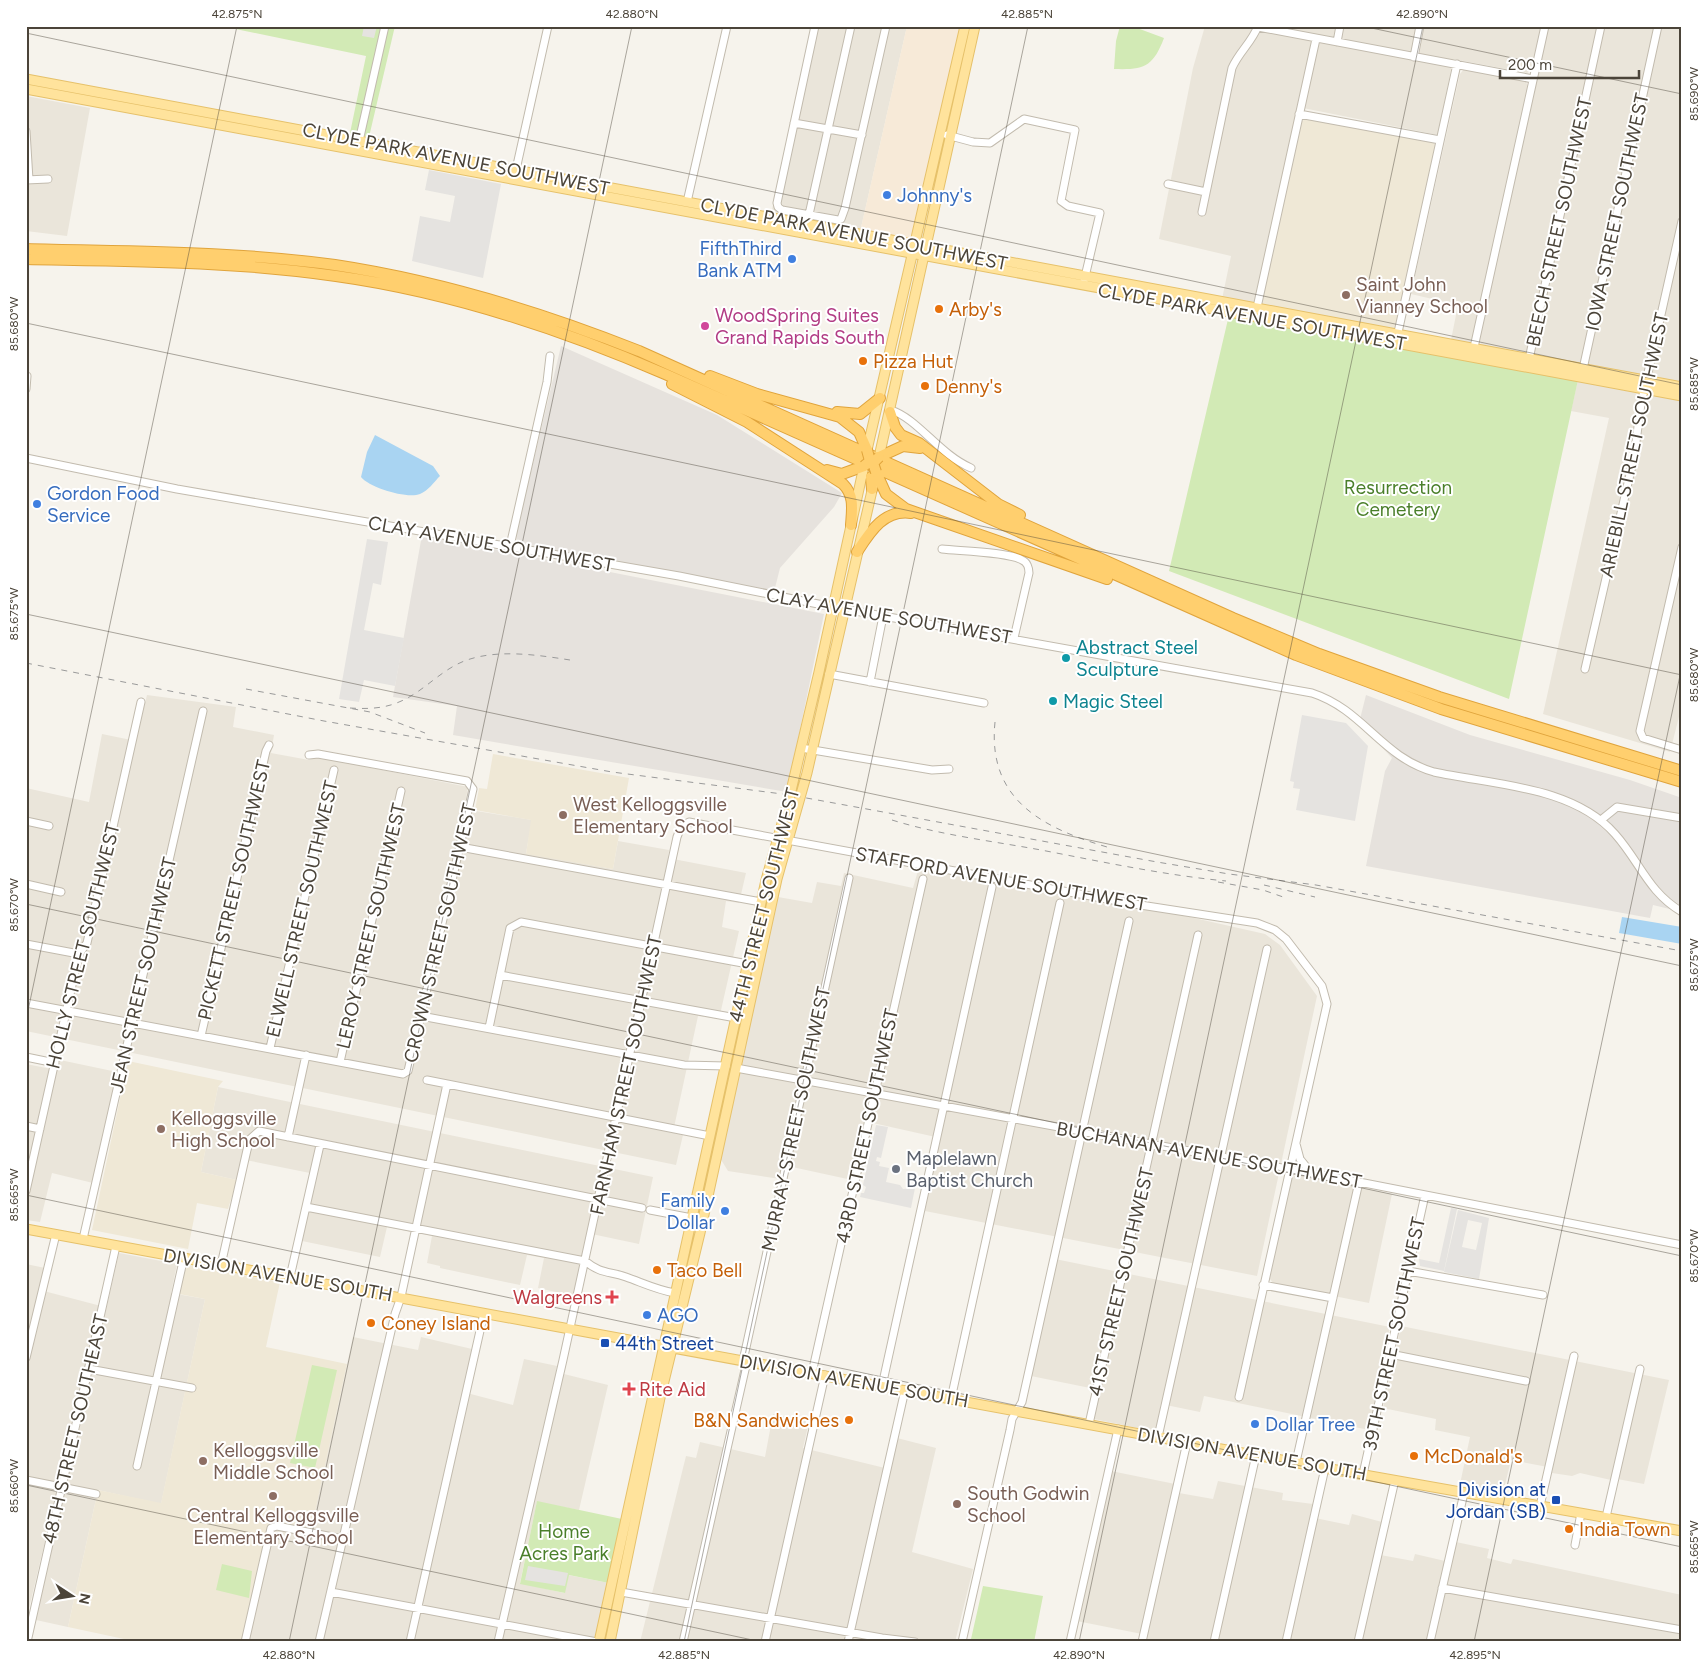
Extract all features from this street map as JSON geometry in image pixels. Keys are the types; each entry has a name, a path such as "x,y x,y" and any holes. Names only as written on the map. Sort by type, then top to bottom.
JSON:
{"highway":[{"path":"26,249 236,255 335,266 471,293 585,330 750,391 808,407 846,421 858,432 886,494 894,502 923,516 1091,573 1211,619"},
{"path":"26,259 220,264 336,276 383,284 463,302 538,324 612,351 1211,619 1296,655 1402,695 1682,782"},
{"path":"585,330 668,364 1287,641 1393,681 1474,708 1682,771"},
{"path":"612,351 740,418 808,461 849,490 853,504 851,525"},
{"path":"808,407 857,414 869,409 880,398"},
{"path":"890,411 895,427 901,435 919,443 924,449 998,504 1138,570 1180,594"},
{"path":"808,461 842,474 871,464 903,446 924,449"},
{"path":"857,552 873,528 887,517 903,512 923,516"}],"main road":[{"name":"44TH STREET SOUTHWEST","path":"668,1346 675,1293 761,902 801,748 851,525 890,411 896,386 925,252 966,26"},
{"name":"44TH STREET SOUTHWEST","path":"668,1346 700,1233 777,880 812,750 857,552 880,398 899,316 975,26"},
{"name":"CLYDE PARK AVENUE SOUTHWEST","path":"26,79 59,90 184,113 359,140 515,174 603,196 802,233 915,250 1646,385 1682,387"},
{"name":"CLYDE PARK AVENUE SOUTHWEST","path":"26,89 59,90"},
{"name":"CLYDE PARK AVENUE SOUTHWEST","path":"184,113 310,142 808,220 915,250"},
{"path":"310,142 312,132"},
{"path":"603,196 622,196 625,190"},
{"path":"899,316 900,340 904,345"},
{"path":"894,343 896,386"},
{"name":"CLYDE PARK AVENUE SOUTHWEST","path":"1473,353 1529,359 1583,369 1682,396"},
{"path":"743,986 748,990 748,1012"},
{"path":"704,1164 706,1173 712,1179"},
{"path":"698,1190 707,1200"},
{"path":"692,1218 694,1228 700,1233"},
{"name":"DIVISION AVENUE SOUTH","path":"26,1229 1325,1468 1682,1531"},
{"path":"611,1638 660,1398 668,1346"},
{"path":"598,1642 668,1346"},
{"path":"603,1621 611,1638"}],"street":[{"path":"357,150 385,26"},
{"path":"515,174 548,26"},
{"path":"687,202 726,26"},
{"path":"814,26 777,205 780,209 808,220 841,219 886,26"},
{"path":"802,233 808,220 851,26"},
{"path":"1337,42 1340,26"},
{"path":"1414,57 1420,26"},
{"path":"1473,353 1545,26"},
{"name":"BEECH STREET SOUTHWEST","path":"1529,359 1602,26"},
{"name":"IOWA STREET SOUTHWEST","path":"1583,369 1658,26"},
{"path":"1202,212 1232,68 1237,58 1248,46 1258,27 1533,79"},
{"path":"1256,313 1316,39"},
{"path":"1397,338 1457,64"},
{"path":"1299,114 1440,140"},
{"path":"945,135 973,142 990,143 1019,121 1030,118 1075,130 1061,201 1068,206 1100,212 1084,281"},
{"path":"794,123 862,135"},
{"path":"26,131 28,180 48,179"},
{"path":"1168,184 1206,192"},
{"name":"ARIEBILL STREET SOUTHWEST","path":"1585,668 1634,456 1646,385 1682,221"},
{"path":"510,546 547,382 550,356"},
{"path":"26,388 27,376"},
{"path":"890,411 903,415 945,453 971,468"},
{"name":"CLAY AVENUE SOUTHWEST","path":"26,458 177,489 679,576 843,609 1014,638 1312,694 1343,707 1392,752 1414,765 1434,772 1561,798 1575,803 1601,820 1622,843 1650,885 1662,898 1682,912"},
{"path":"1682,547 1640,736 1682,750"},
{"path":"942,549 983,552 1022,559 1029,566 1014,638"},
{"path":"870,682 883,616"},
{"path":"829,674 984,702"},
{"name":"HOLLY STREET SOUTHWEST","path":"26,1191 79,954 87,943 141,702"},
{"name":"JEAN STREET SOUTHWEST","path":"83,1239 203,711"},
{"name":"PICKETT STREET SOUTHWEST","path":"201,1036 266,751 269,746"},
{"path":"801,748 932,770 949,769"},
{"name":"CROWN STREET SOUTHWEST","path":"309,755 318,754 467,781 473,789 408,1071 402,1074 340,1062"},
{"name":"ELWELL STREET SOUTHWEST","path":"270,1048 334,770"},
{"name":"LEROY STREET SOUTHWEST","path":"340,1062 401,791"},
{"path":"1601,820 1617,807 1682,818"},
{"path":"26,821 49,826"},
{"name":"STAFFORD AVENUE SOUTHWEST","path":"685,823 689,822 778,837 1129,903 1257,923 1281,934 1322,986 1327,1004 1239,1397"},
{"name":"FARNHAM STREET SOUTHWEST","path":"498,1642 585,1261 667,884 678,836 685,823"},
{"path":"460,847 761,902"},
{"name":"MURRAY STREET SOUTHWEST","path":"683,1642 849,878"},
{"name":"43RD STREET SOUTHWEST","path":"812,1373 922,879"},
{"path":"26,884 61,892"},
{"path":"882,1386 992,887"},
{"path":"951,1398 1060,903"},
{"path":"962,1642 1010,1430 1022,1402 1129,920"},
{"path":"489,1028 510,928 515,924 528,923 748,964"},
{"name":"41ST STREET SOUTHWEST","path":"1089,1424 1198,935"},
{"path":"26,944 79,954"},
{"path":"1158,1437 1268,949"},
{"path":"500,975 736,1018"},
{"path":"26,1003 340,1062"},
{"path":"421,1016 684,1065 726,1066"},
{"path":"288,1137 306,1055"},
{"path":"26,1057 55,1063"},
{"name":"BUCHANAN AVENUE SOUTHWEST","path":"736,1068 1359,1182 1682,1245"},
{"path":"427,1080 710,1136"},
{"path":"320,1642 394,1314 401,1297 447,1084"},
{"path":"26,1126 40,1129"},
{"path":"221,1265 246,1150 250,1139 255,1133 260,1132 642,1208"},
{"path":"1295,1142 1300,1159 1312,1174"},
{"path":"290,1277 320,1145"},
{"path":"1296,1462 1359,1182"},
{"name":"39TH STREET SOUTHWEST","path":"1363,1474 1425,1195"},
{"path":"306,1207 585,1261 597,1271 626,1277 646,1286 675,1293"},
{"path":"650,1210 692,1218"},
{"path":"26,1358 56,1234"},
{"name":"48TH STREET SOUTHEAST","path":"27,1642 90,1369 116,1246"},
{"path":"137,1466 184,1258"},
{"path":"1408,1271 1543,1295"},
{"path":"1263,1285 1333,1298"},
{"path":"410,1642 484,1313"},
{"path":"1390,1354 1526,1381"},
{"path":"1540,1506 1574,1356"},
{"path":"90,1369 192,1388"},
{"path":"1606,1517 1640,1369"},
{"path":"764,1642 825,1375"},
{"path":"848,1642 904,1390"},
{"path":"1070,1642 1118,1429"},
{"path":"1142,1642 1187,1442"},
{"path":"1214,1642 1256,1455"},
{"path":"1286,1642 1325,1468"},
{"path":"26,1480 96,1494"},
{"path":"1358,1642 1396,1480"},
{"path":"1430,1642 1464,1493"},
{"path":"1575,1545 1581,1513"},
{"path":"246,1642 272,1527 343,1539"},
{"path":"1442,1588 1682,1630"},
{"path":"330,1592 598,1642"},
{"path":"621,1592 915,1642"}],"shaded area":[{"path":"364,26 377,26 374,38 362,36"},
{"path":"813,26 907,26 860,232 771,214"},
{"path":"907,26 962,26 914,232 907,239 860,232"},
{"path":"1205,26 1543,26 1532,70 1527,73 1453,59 1438,135 1298,107 1254,306 1222,299 1231,256 1159,239 1193,68"},
{"path":"1548,26 1682,26 1682,384 1483,347 1479,341"},
{"path":"1464,69 1525,80 1528,86 1473,337 1470,343 1451,340 1458,305 1411,294 1460,74"},
{"path":"26,96 90,108 67,236 26,231"},
{"path":"1308,118 1433,142 1436,146 1398,326 1393,330 1263,306 1262,302 1302,121"},
{"path":"429,170 501,184 483,278 412,261 420,216 450,222 455,196 425,190"},
{"path":"561,346 717,415 842,493 834,507 780,568 774,592 517,543 516,534"},
{"path":"1578,380 1682,398 1682,705 1670,752 1543,714 1609,418 1571,411"},
{"path":"422,535 824,614 787,792 453,735 457,706 393,697"},
{"path":"367,539 388,542 381,585 373,583 364,630 404,638 395,686 364,680 359,702 339,699"},
{"path":"147,695 236,707 233,727 274,735 271,753 309,760 317,757 468,787 464,809 532,820 526,853 613,869 618,841 669,850 668,858 746,873 739,903 726,901 722,927 739,931 719,1019 698,1016 673,1132 683,1135 676,1165 26,1031 26,788 89,802 102,734 136,741"},
{"path":"1366,695 1470,735 1630,780 1682,798 1682,912 1653,905 1650,918 1366,866 1385,771 1392,758 1359,723"},
{"path":"1302,715 1346,723 1368,746 1355,821 1296,810 1300,789 1293,788 1294,782 1290,781"},
{"name":"West Kelloggsville Elementary School","path":"493,754 629,778 613,869 526,854 531,820 475,810 479,788 487,789"},
{"path":"919,867 1172,913 1265,934 1280,945 1317,996 1257,1276 925,1211 940,1138 864,1121 852,1180 783,1165 780,1179 728,1171 720,1158 778,897 812,903 817,882 841,886 844,873 913,888"},
{"path":"60,1060 117,1072 93,1183 52,1173 40,1222 26,1220 26,1064 57,1070"},
{"name":"Kelloggsville High School","path":"128,1061 223,1081 218,1087 201,1172 237,1180 228,1209 197,1203 188,1249 92,1230"},
{"path":"218,1087 653,1177 639,1244 587,1233 574,1296 538,1288 544,1258 527,1255 520,1285 440,1268 440,1266 427,1263 432,1236 387,1227 380,1257 302,1241 315,1174 241,1159 237,1180 201,1172"},
{"path":"876,1125 888,1127 881,1158 877,1157 876,1161 880,1162 879,1166 889,1168 886,1182 900,1185 903,1189 915,1188 911,1208 860,1197 866,1187 863,1185"},
{"path":"1297,1174 1392,1194 1369,1303 1274,1284 1270,1279 1290,1179"},
{"path":"1451,1208 1457,1209 1444,1271 1420,1266 1419,1259 1439,1263"},
{"path":"1458,1210 1489,1218 1479,1279 1444,1272","holes":["1468,1220 1482,1223 1476,1250 1462,1247"]},
{"path":"119,1253 177,1264 171,1293 205,1299 161,1504 98,1490 68,1627 36,1620"},
{"path":"1055,1259 1390,1327 1369,1430 1204,1396 1200,1412 1161,1404 1156,1432 1094,1419 1100,1390 1031,1376"},
{"path":"26,1264 45,1268 40,1290 101,1306 26,1621"},
{"name":"Kelloggsville Middle School","path":"190,1265 280,1282 266,1347 347,1364 311,1530 269,1522 243,1642 138,1642 68,1627 98,1490 161,1503 205,1299 179,1294 184,1271"},
{"path":"1401,1326 1669,1380 1644,1484 1612,1478 1611,1480 1580,1473 1572,1476 1552,1473 1553,1468 1511,1460 1503,1493 1460,1484 1470,1437 1435,1430 1436,1419 1383,1408"},
{"path":"353,1337 418,1350 421,1337 472,1349 463,1392 513,1405 524,1359 557,1366 556,1372 608,1385 579,1510 537,1502 520,1583 564,1593 568,1575 609,1583 596,1642 243,1642 269,1522 311,1529"},
{"path":"773,1414 809,1422 803,1448 889,1469 897,1438 936,1448 912,1552 973,1569 955,1642 640,1642 686,1456 696,1458 700,1442 765,1457"},
{"path":"1111,1471 1180,1485 1179,1493 1213,1499 1218,1481 1283,1493 1282,1500 1313,1504 1310,1517 1349,1525 1352,1514 1382,1522 1375,1554 1413,1561 1415,1554 1445,1561 1427,1642 1145,1642 1147,1635 1077,1621"},
{"path":"1456,1542 1489,1549 1487,1558 1511,1564 1513,1559 1682,1595 1682,1642 1434,1642"},
{"path":"528,1566 568,1573 565,1586 525,1580"}],"green space":[{"path":"221,26 395,26 369,137 350,133 366,56"},
{"path":"1120,26 1137,28 1164,38 1156,55 1146,65 1133,69 1114,69 1116,41"},
{"name":"Resurrection Cemetery","path":"1229,315 1578,380 1509,699 1169,571"},
{"path":"312,1365 337,1370 315,1468 290,1463"},
{"name":"Home Acres Park","path":"537,1501 622,1519 609,1583 569,1575 565,1593 520,1584"},
{"path":"222,1564 252,1571 249,1598 216,1590"},
{"path":"983,1586 1043,1596 1034,1642 971,1639"}],"water":[{"path":"375,435 433,466 440,476 426,491 414,495 389,492 372,485 361,477 367,452"},
{"path":"1622,917 1682,927 1682,944 1619,933"}],"railway":[{"path":"350,708 374,708 399,702 408,698 449,669 467,660 479,657 518,654 570,660"},
{"path":"26,663 324,721 612,772 790,795 1157,862 1229,874 1316,885 1682,951"},
{"path":"246,689 370,712 425,733"},
{"path":"995,722 995,749 1000,772 1010,791 1024,807 1041,820 1061,830 1107,847"},
{"path":"892,820 929,830 1110,864 1226,881"},
{"path":"1218,882 1263,890 1286,898"},
{"path":"1264,885 1315,897"}],"place":[{"name":"Johnny's","path":"887,195"},
{"name":"FifthThird Bank ATM","path":"792,259"},
{"name":"Saint John Vianney School","path":"1346,295"},
{"name":"Arby's","path":"939,309"},
{"name":"WoodSpring Suites Grand Rapids South","path":"705,326"},
{"name":"Pizza Hut","path":"863,361"},
{"name":"Denny's","path":"925,386"},
{"name":"Gordon Food Service","path":"37,504"},
{"name":"Abstract Steel Sculpture","path":"1066,658"},
{"name":"Magic Steel","path":"1053,701"},
{"name":"West Kelloggsville Elementary School","path":"563,815"},
{"name":"Kelloggsville High School","path":"161,1129"},
{"name":"Maplelawn Baptist Church","path":"896,1169"},
{"name":"Family Dollar","path":"725,1211"},
{"name":"Taco Bell","path":"657,1270"},
{"name":"Walgreens","path":"612,1297"},
{"name":"AGO","path":"647,1315"},
{"name":"Coney Island","path":"371,1323"},
{"name":"44th Street","path":"605,1343"},
{"name":"Rite Aid","path":"629,1389"},
{"name":"B&N Sandwiches","path":"849,1420"},
{"name":"Dollar Tree","path":"1255,1424"},
{"name":"McDonald's","path":"1414,1456"},
{"name":"Kelloggsville Middle School","path":"203,1461"},
{"name":"Central Kelloggsville Elementary School","path":"273,1496"},
{"name":"Division at Jordan (SB)","path":"1556,1500"},
{"name":"South Godwin School","path":"957,1504"},
{"name":"India Town","path":"1569,1529"}]}
